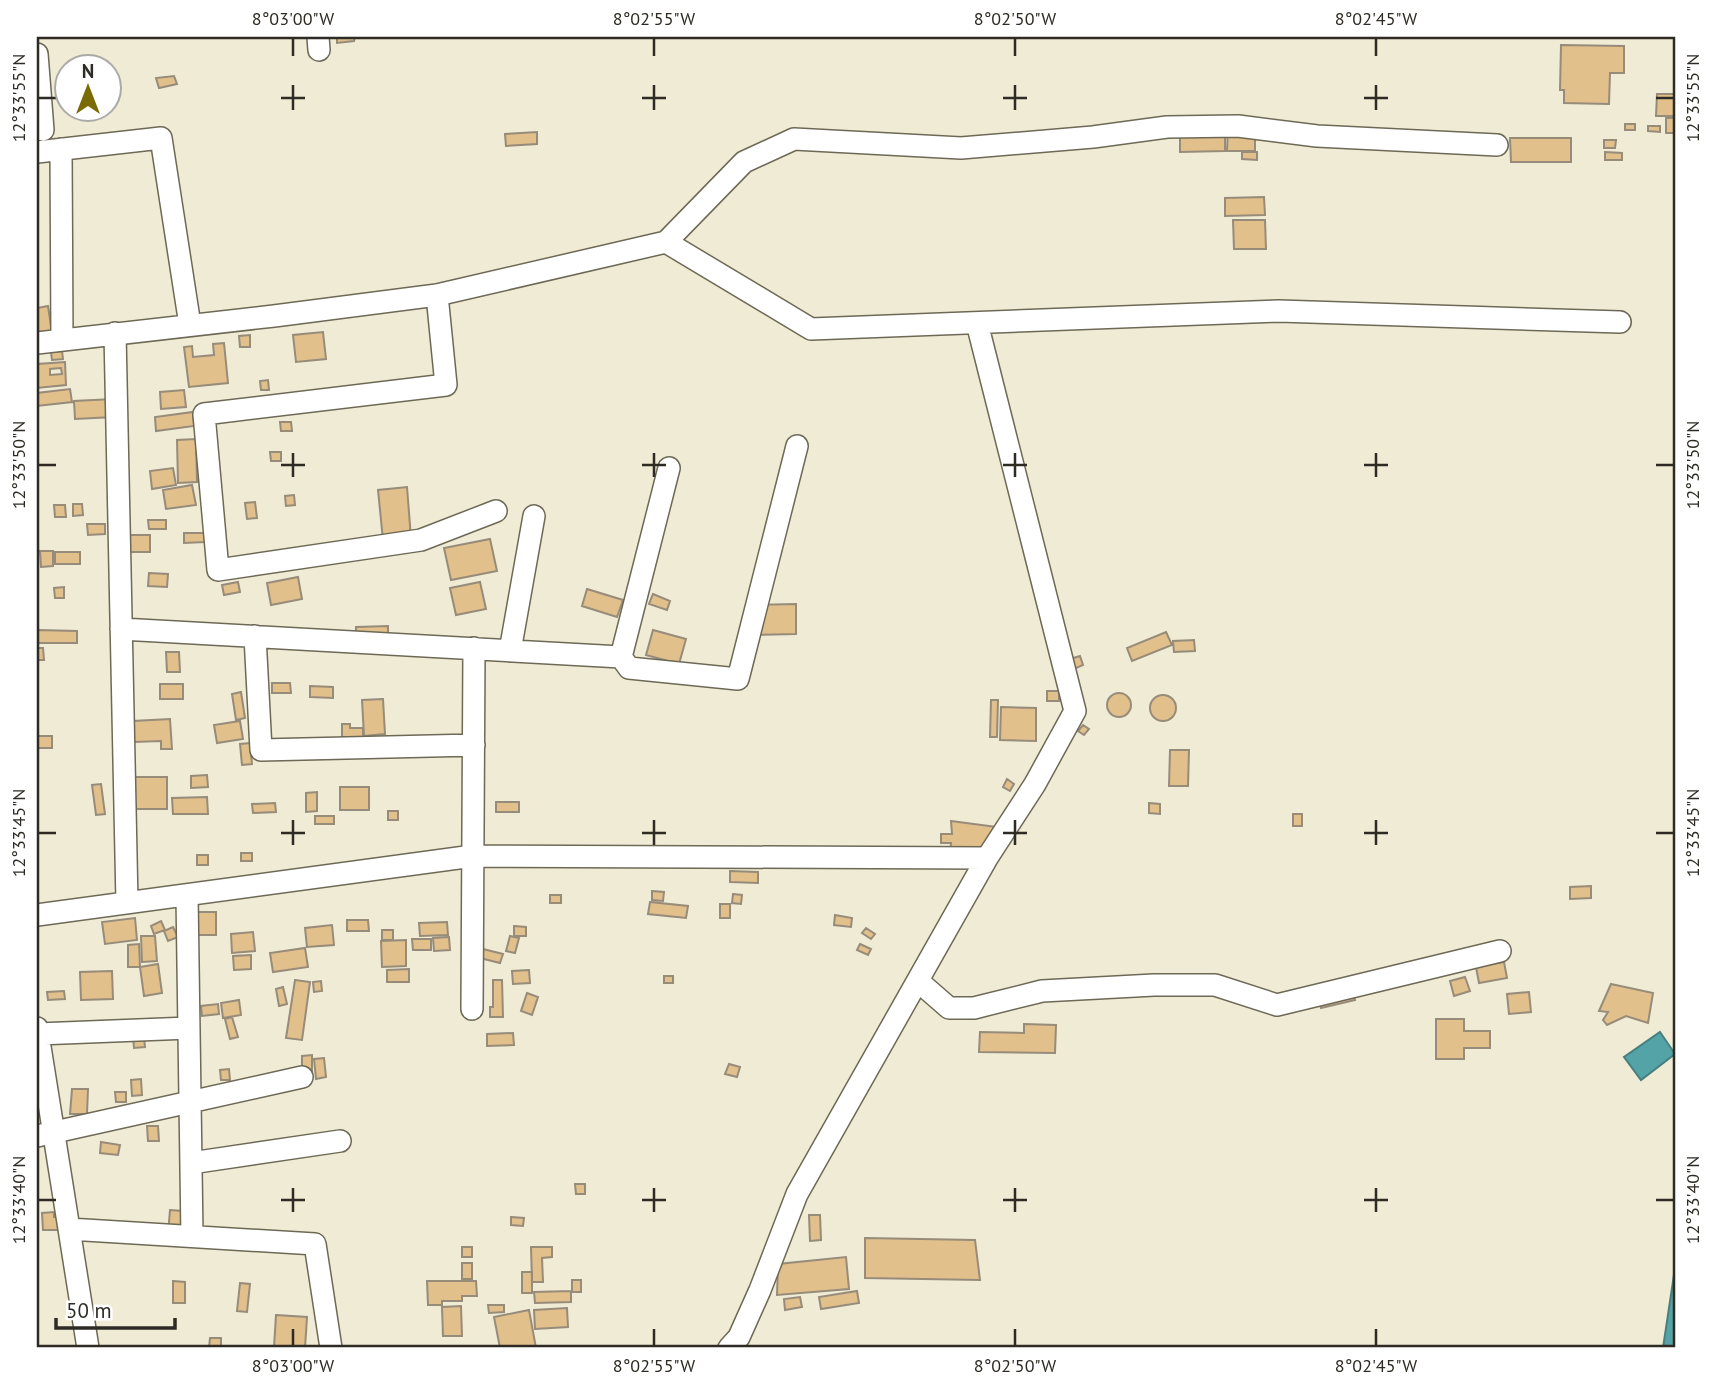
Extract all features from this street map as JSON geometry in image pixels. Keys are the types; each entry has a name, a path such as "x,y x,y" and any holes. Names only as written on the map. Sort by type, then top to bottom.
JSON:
{"street":[{"path":"37,54 43,130"},
{"path":"37,343 437,295 666,242 744,162 794,139 961,148 1093,137 1167,127 1238,125 1317,136 1497,145"},
{"path":"37,152 161,138 190,325"},
{"path":"61,149 62,340"},
{"path":"666,242 811,329 1279,310 1620,322"},
{"path":"437,295 446,385 204,414 218,570 421,541 496,511"},
{"path":"729,1348 738,1337 760,1290 797,1194 987,858 1035,785 1075,711 977,323"},
{"path":"115,333 127,903"},
{"path":"621,657 629,668 738,679 797,446"},
{"path":"621,657 669,468"},
{"path":"510,651 534,516"},
{"path":"121,629 621,657"},
{"path":"255,636 261,750 474,745"},
{"path":"472,1009 474,649"},
{"path":"37,915 473,856 987,858"},
{"path":"187,895 192,1236"},
{"path":"918,981 949,1008 974,1008 1042,991 1154,985 1215,985 1277,1005 1500,951"},
{"path":"88,1348 69,1229 45,1134 37,1031 189,1028"},
{"path":"45,1134 302,1077"},
{"path":"191,1163 340,1141"},
{"path":"69,1229 315,1244 331,1348"}],"water":[{"path":"1660,1032 1675,1054 1641,1080 1624,1057"},
{"path":"1675,1268 1675,1348 1663,1348"}],"building":[{"path":"337,37 355,37 354,41 337,43"},
{"path":"1561,45 1624,46 1624,73 1610,73 1609,104 1564,103 1564,90 1560,90"},
{"path":"174,76 177,84 159,88 156,78"},
{"path":"1657,94 1675,94 1675,116 1656,116"},
{"path":"1666,118 1675,118 1675,133 1666,133"},
{"path":"1625,124 1635,124 1635,130 1625,130"},
{"path":"1648,126 1660,126 1660,132 1648,131"},
{"path":"1228,127 1255,128 1255,151 1227,151"},
{"path":"1180,128 1225,128 1225,151 1180,152"},
{"path":"537,132 537,144 506,146 505,134"},
{"path":"1510,138 1571,138 1571,162 1511,162"},
{"path":"1604,140 1616,140 1615,148 1604,148"},
{"path":"1242,152 1257,152 1257,160 1242,159"},
{"path":"1605,152 1622,153 1622,160 1605,160"},
{"path":"1264,197 1265,215 1225,216 1225,198"},
{"path":"1233,220 1265,220 1266,249 1234,249"},
{"path":"48,306 52,333 37,336 37,308"},
{"path":"323,332 326,359 296,362 293,335"},
{"path":"250,335 250,347 240,347 239,336"},
{"path":"224,343 228,383 189,387 184,347 192,346 193,357 214,355 213,344"},
{"path":"62,351 63,359 52,360 51,352"},
{"path":"65,362 66,385 37,388 37,364","holes":["61,368 62,374 50,375 50,369"]},
{"path":"268,380 269,390 261,390 260,381"},
{"path":"70,389 72,402 37,406 37,393"},
{"path":"184,390 186,407 161,409 160,392"},
{"path":"113,399 114,417 75,419 74,401"},
{"path":"193,412 194,426 156,431 155,417"},
{"path":"280,422 291,422 292,431 281,431"},
{"path":"196,439 197,482 178,483 177,440"},
{"path":"270,452 281,452 281,461 271,461"},
{"path":"173,468 176,485 152,489 150,471"},
{"path":"192,485 196,505 166,509 163,490"},
{"path":"407,487 411,538 383,540 378,490"},
{"path":"294,495 295,505 286,506 285,496"},
{"path":"255,502 257,518 247,519 245,503"},
{"path":"73,504 82,504 83,515 73,516"},
{"path":"54,505 65,505 66,517 55,517"},
{"path":"148,520 166,520 166,529 149,529"},
{"path":"87,524 105,524 105,534 88,535"},
{"path":"184,533 205,533 205,542 184,543"},
{"path":"119,535 150,535 150,552 119,552"},
{"path":"490,539 497,571 451,580 444,548"},
{"path":"40,551 53,551 53,566 41,567"},
{"path":"55,552 80,552 80,564 55,564"},
{"path":"149,573 168,574 167,587 148,586"},
{"path":"298,577 302,599 271,605 267,583"},
{"path":"238,582 240,592 224,595 222,585"},
{"path":"480,582 486,609 456,615 450,588"},
{"path":"64,587 64,598 55,598 54,588"},
{"path":"587,589 623,600 617,617 582,606"},
{"path":"653,594 670,601 667,610 649,604"},
{"path":"796,604 796,634 753,635 752,605"},
{"path":"388,626 388,638 356,639 356,627"},
{"path":"37,630 77,631 77,643 37,643"},
{"path":"653,630 686,639 679,664 646,655"},
{"path":"1166,632 1172,645 1132,661 1127,648"},
{"path":"1194,640 1195,651 1174,652 1173,641"},
{"path":"37,648 43,648 44,660 37,660"},
{"path":"166,652 179,652 180,672 167,672"},
{"path":"1080,656 1083,665 1074,669 1070,659"},
{"path":"272,683 290,683 291,693 272,693"},
{"path":"160,684 183,684 183,699 160,699"},
{"path":"310,686 333,687 333,698 310,697"},
{"path":"1047,691 1059,691 1059,701 1047,701"},
{"path":"241,692 245,718 236,720 232,694"},
{"path":"1119,693 1130,700 1131,705 1124,716 1119,717 1108,710 1107,705 1114,694"},
{"path":"1163,695 1172,699 1176,708 1172,717 1163,721 1154,717 1150,708 1154,699"},
{"path":"383,699 385,734 364,736 362,700"},
{"path":"991,700 998,700 997,737 990,737"},
{"path":"1001,707 1036,708 1036,741 1000,740"},
{"path":"170,719 172,749 161,749 161,741 134,742 133,721"},
{"path":"240,721 243,739 217,743 214,725"},
{"path":"342,724 350,724 350,728 363,728 363,748 342,748"},
{"path":"1083,725 1089,729 1084,735 1078,731"},
{"path":"37,736 52,736 52,748 37,748"},
{"path":"250,743 252,764 242,765 240,744"},
{"path":"1170,750 1189,750 1188,786 1169,786"},
{"path":"207,775 208,787 191,788 191,776"},
{"path":"131,777 167,777 167,809 131,809"},
{"path":"1007,779 1014,784 1010,791 1003,787"},
{"path":"101,784 105,814 96,815 92,785"},
{"path":"340,787 369,787 369,810 340,810"},
{"path":"317,792 317,811 306,812 306,793"},
{"path":"207,797 208,814 173,814 172,798"},
{"path":"496,802 519,802 519,812 496,812"},
{"path":"275,803 276,812 253,813 252,804"},
{"path":"1149,803 1160,804 1160,814 1149,813"},
{"path":"388,811 398,811 398,820 388,820"},
{"path":"1293,814 1302,814 1302,826 1293,826"},
{"path":"315,816 334,816 334,824 315,824"},
{"path":"951,821 997,827 977,864 950,853 951,843 941,843 941,834 952,834"},
{"path":"241,853 252,853 252,861 241,861"},
{"path":"197,855 208,855 208,865 197,865"},
{"path":"730,871 758,872 758,883 730,882"},
{"path":"1591,886 1591,898 1570,899 1570,887"},
{"path":"652,891 664,892 663,901 652,900"},
{"path":"733,894 742,895 741,904 732,903"},
{"path":"550,895 561,895 561,903 550,903"},
{"path":"650,902 688,906 686,918 648,914"},
{"path":"720,904 730,904 730,918 720,918"},
{"path":"196,912 216,912 216,935 196,935"},
{"path":"835,915 852,918 851,927 834,925"},
{"path":"135,918 137,940 105,944 102,922"},
{"path":"347,920 368,920 369,931 347,931"},
{"path":"161,921 165,930 154,934 151,926"},
{"path":"447,922 448,935 420,936 419,923"},
{"path":"332,925 334,945 307,947 305,928"},
{"path":"514,926 526,927 526,936 514,936"},
{"path":"173,927 178,937 168,941 164,931"},
{"path":"866,928 875,934 871,939 862,933"},
{"path":"382,930 393,930 393,940 382,940"},
{"path":"253,932 255,951 232,953 231,934"},
{"path":"141,936 155,936 157,961 142,962"},
{"path":"510,936 519,938 515,953 506,951"},
{"path":"449,937 450,950 434,951 433,938"},
{"path":"412,939 431,939 431,950 413,950"},
{"path":"406,940 406,966 382,967 381,941"},
{"path":"139,944 140,967 128,967 128,945"},
{"path":"860,944 871,949 868,955 857,950"},
{"path":"305,948 308,967 273,972 270,953"},
{"path":"479,948 503,954 500,963 476,957"},
{"path":"251,955 251,969 234,970 233,956"},
{"path":"1504,962 1507,978 1479,983 1476,967"},
{"path":"158,964 162,993 144,996 140,967"},
{"path":"409,969 409,982 387,982 387,970"},
{"path":"529,970 530,983 513,984 512,971"},
{"path":"112,971 113,999 81,1000 80,972"},
{"path":"664,976 673,976 673,983 664,983"},
{"path":"1465,977 1470,991 1454,996 1450,981"},
{"path":"295,980 310,982 302,1040 286,1038"},
{"path":"493,980 502,980 503,1017 490,1017 490,1007 493,1007"},
{"path":"321,981 322,991 314,992 313,982"},
{"path":"1611,984 1653,993 1648,1023 1626,1016 1607,1025 1603,1020 1608,1012 1599,1011"},
{"path":"283,987 287,1004 279,1006 276,989"},
{"path":"1352,988 1355,1000 1321,1008 1318,996"},
{"path":"64,991 65,999 48,1000 47,992"},
{"path":"1529,992 1531,1012 1509,1014 1507,994"},
{"path":"527,993 538,997 532,1015 521,1011"},
{"path":"239,1000 241,1015 223,1018 221,1003"},
{"path":"218,1004 219,1014 202,1016 201,1006"},
{"path":"232,1017 238,1037 230,1039 225,1019"},
{"path":"1436,1019 1464,1019 1464,1031 1490,1031 1490,1048 1464,1048 1464,1059 1436,1059"},
{"path":"1024,1024 1056,1025 1055,1053 979,1052 980,1032 1024,1033"},
{"path":"513,1033 514,1045 487,1046 487,1034"},
{"path":"133,1037 144,1037 145,1047 134,1048"},
{"path":"312,1055 312,1074 302,1074 302,1056"},
{"path":"324,1058 326,1077 316,1079 314,1059"},
{"path":"729,1064 740,1067 737,1077 725,1074"},
{"path":"229,1069 230,1080 221,1080 220,1070"},
{"path":"141,1079 142,1095 132,1096 131,1080"},
{"path":"72,1089 88,1089 87,1114 70,1114"},
{"path":"115,1092 126,1092 126,1102 116,1102"},
{"path":"147,1126 158,1126 159,1141 148,1141"},
{"path":"101,1142 120,1145 118,1155 100,1153"},
{"path":"575,1184 585,1184 585,1194 576,1194"},
{"path":"170,1210 183,1211 182,1235 168,1234"},
{"path":"54,1212 54,1217 64,1217 64,1230 43,1230 42,1213"},
{"path":"809,1215 820,1215 821,1240 810,1241"},
{"path":"511,1217 524,1218 523,1226 511,1225"},
{"path":"865,1238 975,1240 980,1280 865,1278"},
{"path":"462,1247 472,1247 472,1257 462,1257"},
{"path":"531,1247 552,1247 552,1257 542,1258 543,1282 532,1282"},
{"path":"846,1257 849,1289 777,1295 778,1264"},
{"path":"462,1263 472,1263 472,1279 462,1279"},
{"path":"522,1272 532,1272 532,1293 522,1293"},
{"path":"572,1280 581,1280 581,1292 572,1292"},
{"path":"173,1281 185,1282 185,1303 173,1303"},
{"path":"427,1281 476,1281 477,1296 462,1296 462,1301 442,1301 442,1305 428,1305"},
{"path":"240,1283 250,1284 247,1312 237,1311"},
{"path":"571,1291 571,1302 535,1303 534,1292"},
{"path":"857,1291 859,1303 821,1309 819,1297"},
{"path":"800,1297 802,1307 785,1310 784,1299"},
{"path":"488,1305 504,1305 504,1312 489,1313"},
{"path":"461,1306 462,1336 443,1336 442,1307"},
{"path":"567,1308 568,1327 535,1329 534,1310"},
{"path":"529,1310 536,1348 500,1348 494,1317"},
{"path":"276,1315 307,1317 305,1348 274,1347"},
{"path":"210,1338 221,1338 221,1348 209,1348"}]}
